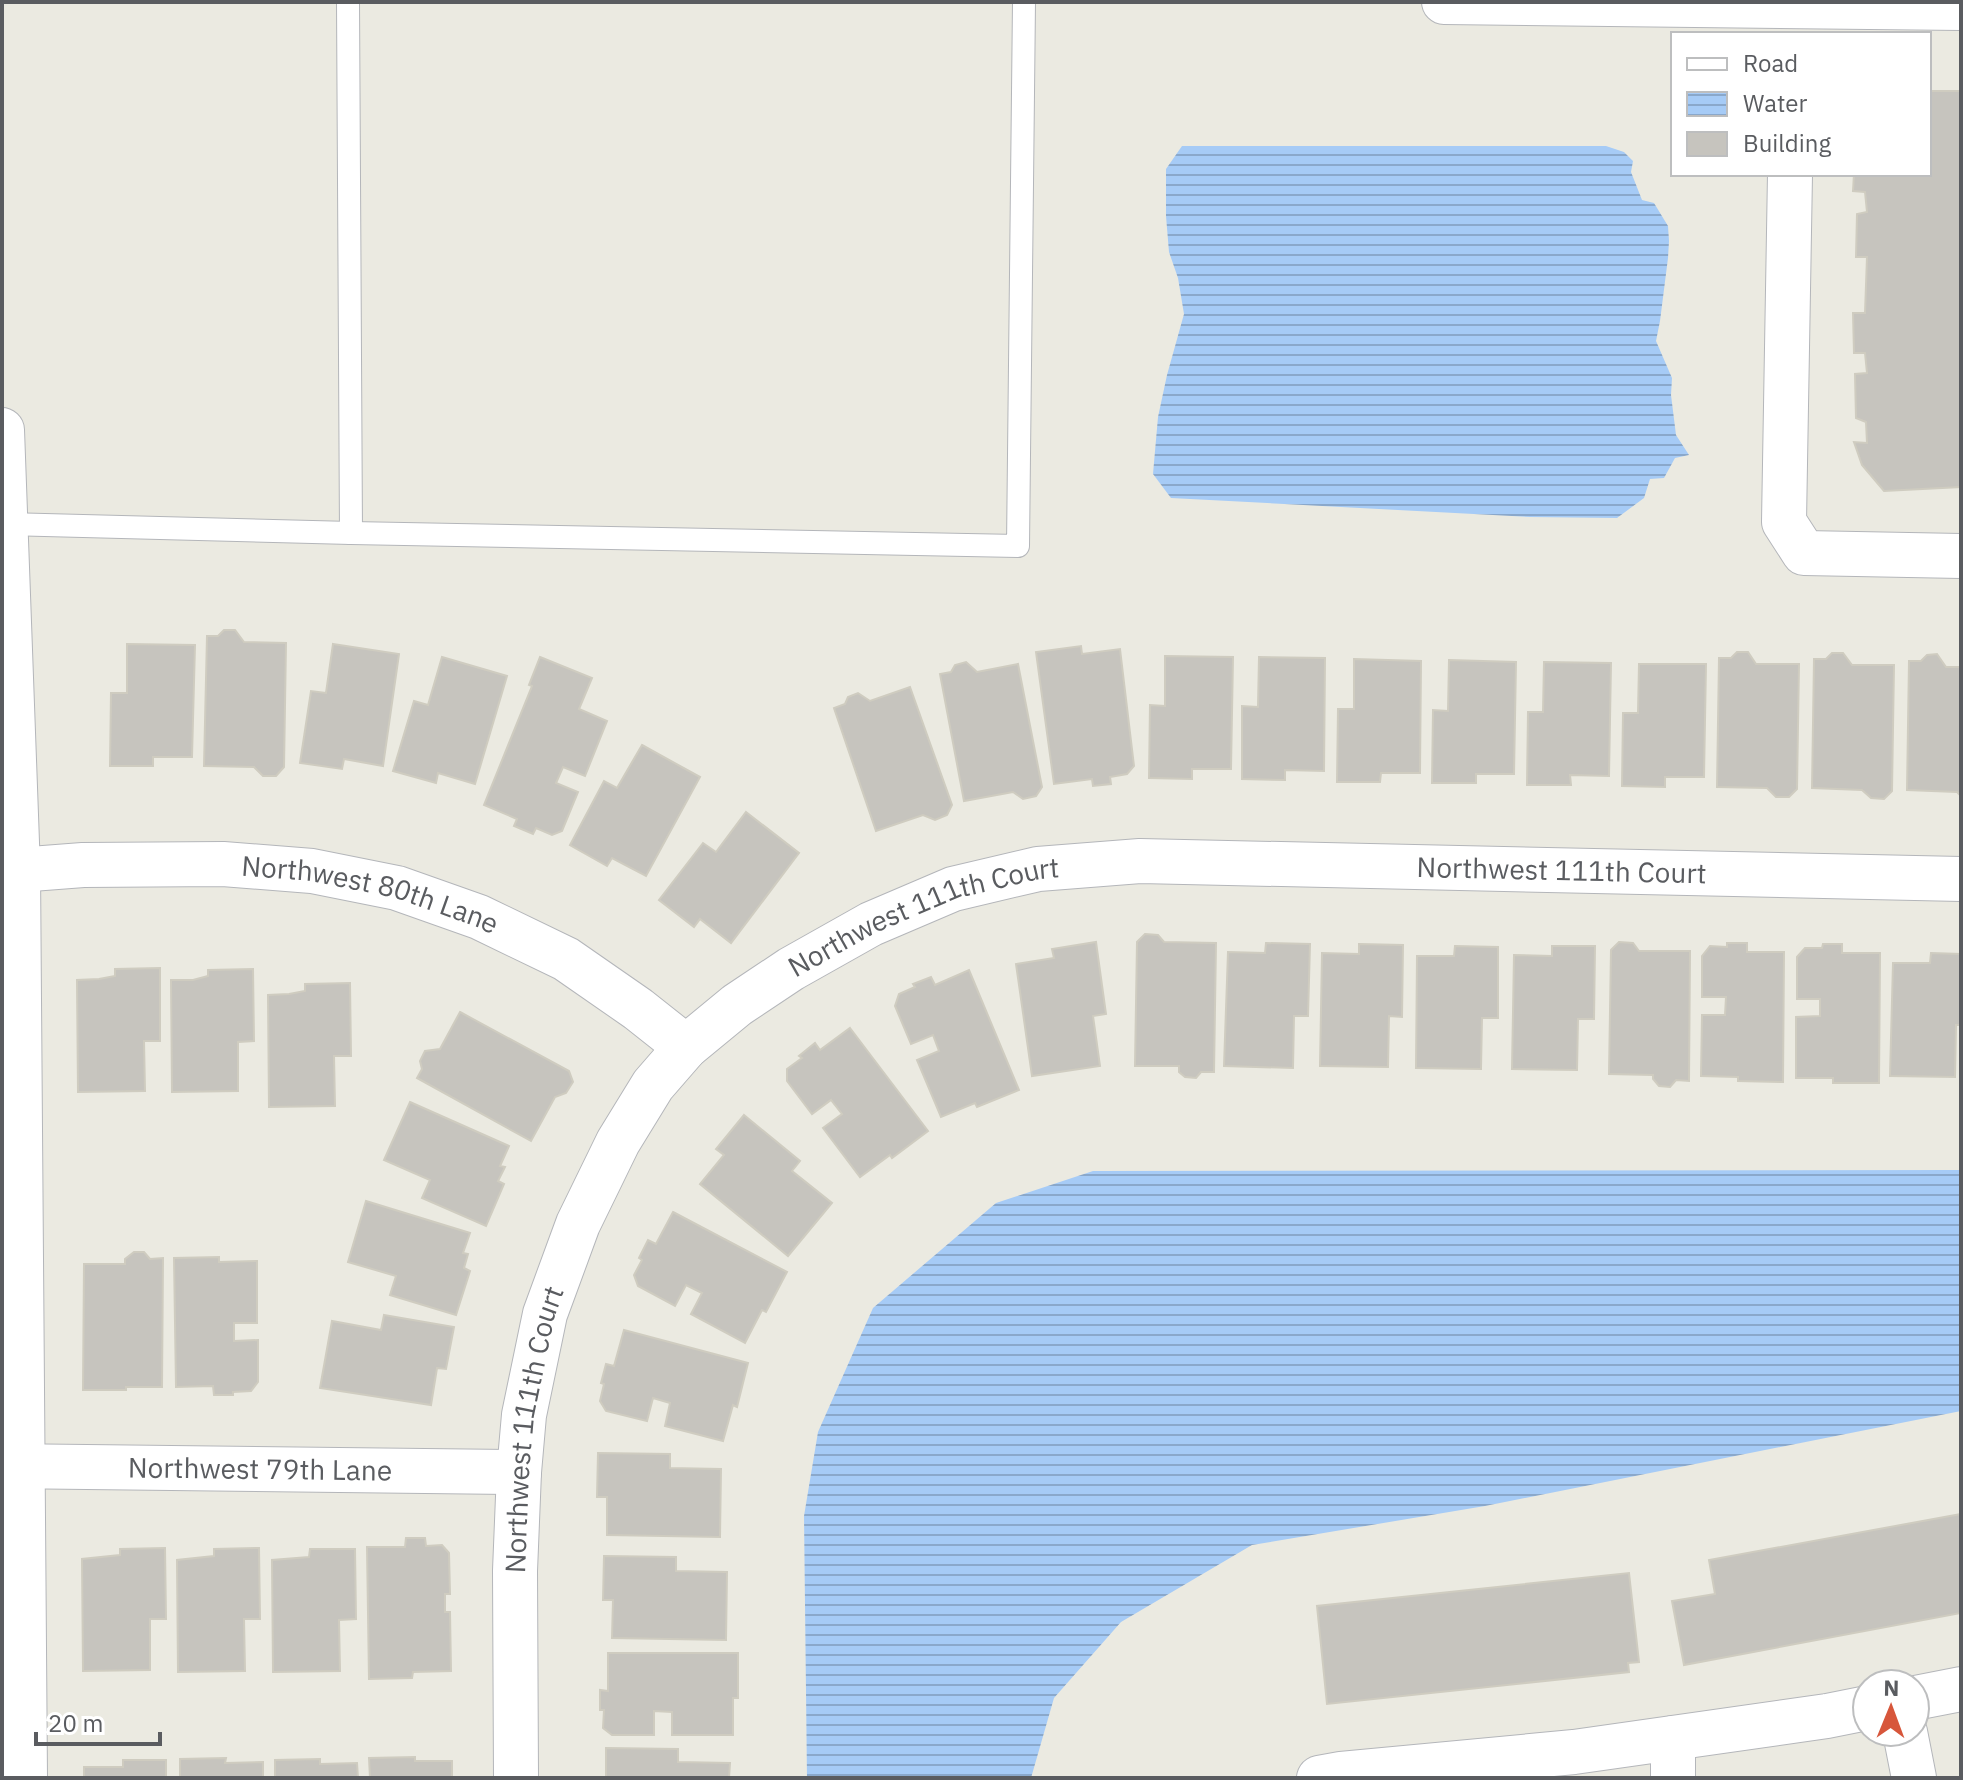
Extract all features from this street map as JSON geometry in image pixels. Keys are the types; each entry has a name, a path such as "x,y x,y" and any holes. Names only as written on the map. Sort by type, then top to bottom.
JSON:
{"street":[{"path":"1444,2 1715,4 1793,20 1961,8"},
{"path":"1790,176 1784,522 1804,553 1961,556"},
{"path":"2,430 10,872 12,1466 25,1778"},
{"name":"Northwest 111th Court","path":"516,1778 515,1571 519,1472 524,1415 545,1314 578,1224 618,1142 653,1085 686,1047 791,969 871,924 953,889 1038,869 1140,861 1961,879"},
{"name":"Northwest 80th Lane","path":"10,872 83,865 223,864 312,871 397,888 479,917 566,959 686,1047"},
{"name":"Northwest 79th Lane","path":"12,1466 519,1472"},
{"path":"1931,1695 1961,1689"},
{"path":"1319,1778 1574,1752 1673,1758 1851,1711"},
{"path":"1908,1748 1914,1778"}],"lane":[{"path":"348,2 351,533"},
{"path":"6,524 1018,546 1024,2"}],"water":[{"path":"1182,146 1606,146 1624,152 1633,161 1631,172 1642,200 1654,203 1668,226 1668,258 1656,341 1672,378 1676,435 1689,455 1675,458 1664,478 1650,479 1644,498 1617,518 1530,517 1171,498 1153,474 1158,417 1184,314 1178,278 1169,252 1166,216 1166,169"},
{"path":"1961,1170 1961,1411 1485,1506 1252,1545 1121,1622 1054,1698 1031,1778 807,1778 804,1516 818,1432 873,1308 996,1203 1093,1171"}],"building":[{"path":"1931,91 1961,91 1961,487 1884,491 1862,465 1854,442 1867,443 1866,422 1856,418 1855,374 1867,373 1865,353 1854,353 1853,313 1865,313 1867,257 1856,257 1857,214 1867,212 1865,192 1853,191 1854,176 1931,176"},
{"path":"224,630 235,630 244,642 286,643 284,767 276,776 263,776 254,767 204,766 207,636 218,636"},
{"path":"127,644 195,645 192,757 153,757 153,766 110,766 111,693 127,693"},
{"path":"333,644 399,654 383,766 344,759 342,769 300,763 311,691 326,693"},
{"path":"1081,646 1082,654 1120,649 1134,766 1127,774 1110,777 1111,784 1093,786 1092,779 1054,784 1036,652"},
{"path":"1737,652 1748,652 1756,664 1799,664 1797,789 1789,797 1776,797 1767,788 1717,787 1719,658 1731,658"},
{"path":"1832,653 1843,653 1852,665 1894,665 1892,791 1884,799 1871,798 1862,790 1812,788 1814,659 1826,659"},
{"path":"1937,654 1946,667 1961,667 1961,796 1957,792 1907,790 1909,661 1921,661 1927,655"},
{"path":"1165,656 1233,657 1231,769 1192,769 1192,779 1149,778 1150,705 1165,706"},
{"path":"442,657 507,676 475,784 438,773 436,783 393,771 414,701 428,705"},
{"path":"540,657 592,678 579,709 607,721 585,776 563,767 556,783 578,792 562,831 552,835 536,828 533,834 514,826 517,819 484,805 532,686 529,685"},
{"path":"1259,657 1325,658 1324,771 1285,770 1285,780 1242,779 1242,706 1258,707"},
{"path":"1354,659 1421,661 1420,773 1381,773 1380,782 1337,782 1338,709 1354,709"},
{"path":"1449,660 1516,662 1514,774 1476,774 1476,783 1432,783 1433,710 1448,711"},
{"path":"966,662 977,672 1018,664 1042,787 1036,796 1023,799 1013,792 964,801 940,674 951,672 955,665"},
{"path":"1544,662 1611,663 1609,776 1570,775 1571,785 1527,785 1528,712 1543,712"},
{"path":"1639,664 1706,664 1704,777 1665,777 1665,787 1622,786 1623,713 1638,713"},
{"path":"910,687 952,805 947,815 935,820 923,815 876,831 834,708 845,704 848,697 858,693 870,701"},
{"path":"642,745 700,777 646,876 612,858 607,866 570,845 604,781 617,788"},
{"path":"746,812 799,853 731,943 700,919 694,927 659,900 703,843 716,852"},
{"path":"1145,934 1158,935 1164,942 1216,943 1214,1072 1201,1072 1196,1078 1185,1077 1179,1072 1179,1066 1135,1066 1137,942"},
{"path":"1096,942 1106,1014 1093,1016 1100,1066 1032,1076 1016,964 1054,958 1052,949"},
{"path":"1619,942 1633,943 1639,951 1690,951 1689,1081 1676,1080 1670,1087 1659,1086 1653,1075 1609,1074 1611,950"},
{"path":"1266,943 1310,944 1308,1016 1294,1016 1293,1068 1224,1066 1228,952 1265,953"},
{"path":"1727,943 1747,943 1747,952 1784,952 1783,1082 1701,1076 1702,1015 1725,1015 1726,997 1702,997 1702,956 1710,946 1727,947"},
{"path":"1359,944 1403,945 1402,1017 1389,1016 1388,1067 1320,1066 1322,953 1359,954"},
{"path":"1823,944 1842,944 1842,953 1880,953 1879,1083 1833,1083 1833,1078 1796,1078 1796,1017 1820,1016 1820,999 1797,999 1797,957 1805,948 1822,948"},
{"path":"1455,946 1498,947 1498,1018 1482,1018 1481,1069 1416,1068 1417,956 1454,956"},
{"path":"1552,946 1595,946 1594,1019 1578,1019 1577,1070 1512,1069 1514,955 1552,956"},
{"path":"1931,953 1961,954 1961,1025 1956,1025 1955,1077 1890,1076 1893,963 1930,963"},
{"path":"160,968 160,1041 144,1041 145,1091 78,1092 77,980 115,976 115,969"},
{"path":"253,969 254,1041 238,1042 238,1091 172,1092 171,980 208,976 208,970"},
{"path":"969,970 1019,1090 941,1117 917,1060 939,1051 933,1035 911,1044 895,1006 899,994 915,987 913,984 931,977 935,985"},
{"path":"350,983 351,1056 334,1056 335,1106 269,1107 268,995 305,991 305,984"},
{"path":"460,1012 569,1071 573,1082 566,1093 555,1097 531,1141 417,1078 425,1051 440,1049"},
{"path":"850,1028 928,1131 860,1177 823,1128 842,1114 831,1100 812,1114 787,1081 787,1069 802,1058 799,1056 815,1043 820,1050"},
{"path":"410,1102 509,1146 500,1166 505,1167 498,1181 504,1184 486,1226 422,1198 430,1180 384,1160"},
{"path":"744,1115 800,1161 792,1171 832,1203 788,1256 700,1184 724,1155 716,1149"},
{"path":"366,1201 470,1233 463,1253 468,1254 464,1268 470,1271 456,1315 390,1295 396,1276 348,1262"},
{"path":"673,1212 787,1272 745,1343 691,1314 702,1293 686,1285 675,1306 638,1286 634,1275 642,1260 639,1258 648,1240 656,1244"},
{"path":"134,1252 144,1252 150,1259 163,1258 162,1387 83,1390 84,1264 125,1264 125,1259"},
{"path":"219,1257 219,1262 257,1261 257,1323 234,1323 234,1341 258,1340 258,1382 251,1391 233,1392 233,1395 214,1395 213,1386 176,1387 174,1258"},
{"path":"384,1315 454,1327 446,1369 437,1368 431,1405 320,1388 332,1321 381,1330"},
{"path":"624,1330 748,1363 737,1407 733,1405 723,1441 665,1426 670,1403 653,1398 647,1421 606,1411 600,1401 604,1384 601,1383 606,1364 614,1366"},
{"path":"598,1453 670,1454 670,1468 721,1469 720,1537 607,1535 607,1497 597,1497"},
{"path":"1961,1514 1961,1613 1684,1665 1672,1601 1715,1594 1709,1560"},
{"path":"406,1538 425,1538 426,1546 442,1545 449,1553 450,1594 445,1594 445,1612 450,1612 451,1671 413,1672 412,1678 369,1679 367,1547 405,1547"},
{"path":"165,1548 166,1619 150,1619 150,1670 83,1671 82,1559 120,1555 120,1549"},
{"path":"259,1548 260,1619 244,1619 245,1671 178,1672 177,1560 214,1556 214,1549"},
{"path":"310,1549 355,1549 356,1619 339,1620 340,1671 273,1672 272,1560 309,1557"},
{"path":"604,1556 676,1557 676,1571 727,1572 726,1640 612,1638 613,1600 603,1600"},
{"path":"1629,1573 1639,1662 1628,1663 1629,1672 1327,1704 1317,1606"},
{"path":"608,1653 738,1653 738,1698 733,1698 733,1735 672,1735 672,1712 654,1711 654,1735 612,1735 603,1728 604,1710 600,1710 600,1690 608,1691"},
{"path":"606,1748 678,1749 678,1762 730,1763 729,1778 606,1778"},
{"path":"415,1757 415,1761 452,1761 452,1778 370,1778 369,1758"},
{"path":"226,1758 225,1763 263,1762 263,1778 180,1778 180,1759"},
{"path":"320,1759 320,1764 357,1763 358,1778 275,1778 275,1760"},
{"path":"123,1760 166,1760 166,1778 84,1778 84,1767 123,1767"}]}
